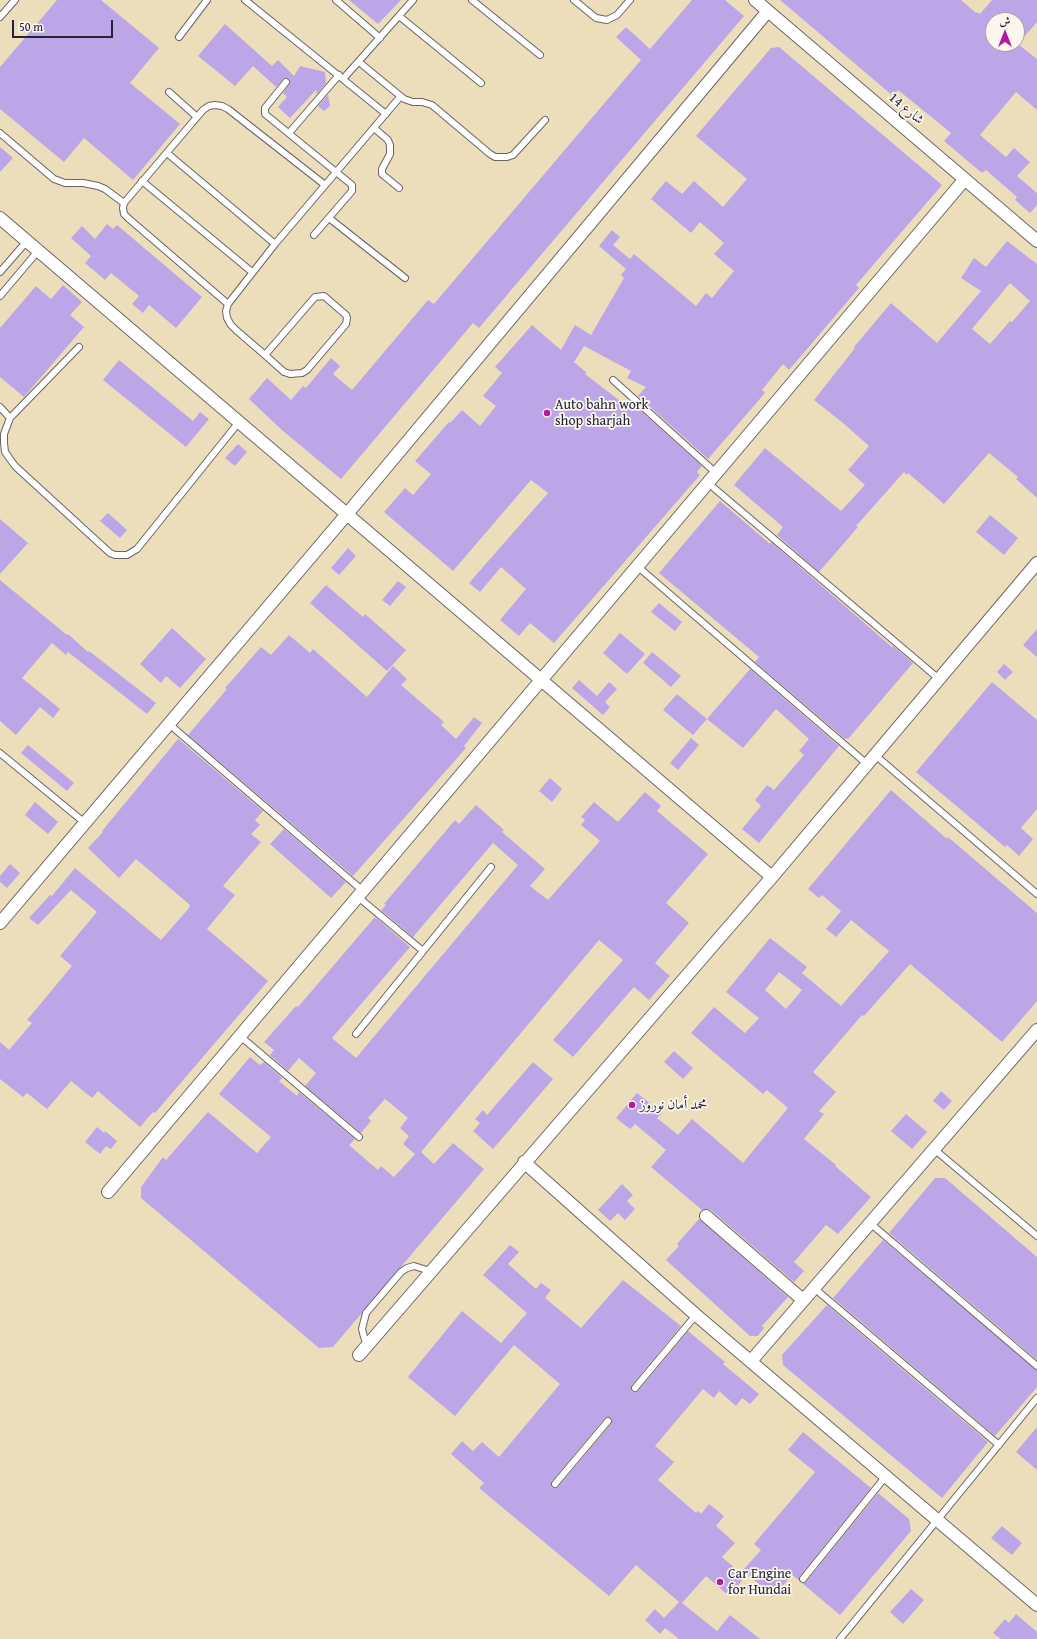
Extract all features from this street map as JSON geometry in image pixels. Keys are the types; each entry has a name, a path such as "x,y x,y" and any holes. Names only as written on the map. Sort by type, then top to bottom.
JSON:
{"street":[{"name":"شارع 14","path":"755,0 1037,241"},
{"path":"0,923 347,514 768,11"},
{"path":"108,1192 965,180"},
{"path":"0,218 772,876"},
{"path":"359,1355 772,876 1037,563"},
{"path":"751,1361 1037,1030"},
{"path":"524,1162 696,1315 1037,1605"},
{"path":"706,1216 803,1300"}],"lane":[{"path":"0,17 15,0"},
{"path":"179,37 207,0"},
{"path":"245,0 386,114"},
{"path":"336,0 380,38"},
{"path":"290,133 341,77 359,62 413,0"},
{"path":"472,0 540,55"},
{"path":"574,0 596,18 607,20 617,15 630,0"},
{"path":"399,16 481,83"},
{"path":"359,62 400,97 408,101 422,102 432,105 490,154 501,158 513,155 545,120"},
{"path":"286,82 266,106 264,111 351,183 353,188 314,235"},
{"path":"169,92 197,117"},
{"path":"265,355 315,297 324,296 346,315 346,324 307,370 302,373 290,374 284,372 230,325 226,311 228,304 252,272 400,97"},
{"path":"228,304 128,218 124,214 124,203 197,117 209,106 215,105 222,106 325,186"},
{"path":"374,128 388,140 390,145 390,154 383,166 382,174 400,188"},
{"path":"0,134 54,179 65,183 84,183 98,186 124,203"},
{"path":"167,152 275,244"},
{"path":"142,182 252,272"},
{"path":"329,218 405,278"},
{"path":"0,272 27,241"},
{"path":"0,296 38,251"},
{"path":"79,348 10,418 4,434 4,443 6,452 15,466 105,549 116,555 127,555 137,549 239,422"},
{"path":"613,380 716,473"},
{"path":"0,407 10,418"},
{"path":"708,483 939,679"},
{"path":"637,566 871,760 1037,894"},
{"path":"169,724 423,951"},
{"path":"0,753 85,823"},
{"path":"356,1034 491,867"},
{"path":"240,1036 359,1137"},
{"path":"934,1149 1037,1236"},
{"path":"870,1223 1037,1366"},
{"path":"368,1344 362,1329 366,1313 401,1272 407,1268 414,1266 430,1271"},
{"path":"814,1288 999,1445"},
{"path":"636,1388 696,1315"},
{"path":"840,1639 1037,1398"},
{"path":"555,1484 608,1421"},
{"path":"803,1579 886,1476"}],"building":[{"path":"57,0 101,0 159,48 130,83 180,124 133,180 84,138 64,162 0,109 0,67"},
{"path":"349,0 401,0 378,24"},
{"path":"692,0 725,0 744,16 479,328 473,323 341,479 283,431 249,399 267,378 291,400 303,386 306,388 331,358 340,366 333,374 352,390 428,300 434,304 641,60 616,37 626,27 650,49"},
{"path":"780,0 961,0 976,13 977,12 980,14 992,0 1037,0 1037,22 1025,36 1025,12 985,12 985,52 1025,52 1025,50 1037,59 1037,110 1016,92 980,135 1006,157 1014,148 1030,162 1017,176 1037,193 1037,205 1030,213 1015,200 1017,197 986,170 982,173 944,141 951,133 898,90 893,96"},
{"path":"225,24 272,66 278,60 294,76 300,66 325,72 326,83 317,94 316,90 290,118 278,107 287,97 283,93 290,83 288,78 284,78 276,87 253,66 235,86 198,56"},
{"path":"779,47 942,185 856,285 859,288 789,370 783,364 762,390 765,393 708,459 638,396 646,387 627,378 631,371 584,346 574,362 587,373 585,374 628,407 632,403 702,466 697,472 700,475 554,643 530,623 519,636 500,620 526,589 501,567 480,592 469,583 548,493 531,480 453,571 384,512 405,488 413,495 431,474 415,461 449,422 450,423 462,410 480,426 496,406 483,396 502,373 495,367 532,325 561,350 575,325 591,335 624,278 621,275 626,269 599,246 612,230 620,237 613,245 630,259 634,254 696,306 706,293 712,298 734,271 714,254 724,243 700,222 691,233 651,199 666,181 682,194 694,181 723,207 747,179 696,136 771,48"},
{"path":"328,95 330,106 324,111 318,106"},
{"path":"0,147 13,158 0,172"},
{"path":"107,224 113,229 117,225 202,297 176,328 149,305 143,313 132,304 139,296 111,273 105,280 85,263 91,256 71,238 82,226 95,239"},
{"path":"1007,241 1037,264 1037,498 1016,479 1018,477 989,453 944,504 908,473 907,475 904,472 856,526 858,527 819,572 777,535 783,527 734,485 765,448 841,511 865,485 848,470 869,446 814,400 855,348 854,347 891,303 937,343 981,291 961,278 974,258 986,267","holes":["1010,283 1030,301 990,344 972,329"]},
{"path":"63,285 82,302 70,315 84,327 24,397 0,377 0,328 36,286 51,299"},
{"path":"119,360 193,421 200,412 209,419 186,447 103,380"},
{"path":"238,444 247,452 235,466 225,458"},
{"path":"720,501 770,544 771,542 892,647 893,646 913,663 848,739 845,739 755,662 759,657 659,573"},
{"path":"108,513 127,530 120,538 100,521"},
{"path":"990,515 1018,538 1004,555 976,532"},
{"path":"0,519 28,543 0,574"},
{"path":"348,548 356,556 339,575 331,568"},
{"path":"0,580 67,635 68,634 88,652 89,651 156,703 147,714 68,652 66,655 52,643 22,678 60,709 53,718 40,707 16,735 0,721"},
{"path":"398,581 406,587 390,606 382,600"},
{"path":"326,585 363,617 365,614 406,650 387,671 310,603"},
{"path":"659,603 682,622 675,631 651,612"},
{"path":"172,628 206,659 180,688 166,676 161,683 140,664"},
{"path":"1037,629 1037,657 1023,645"},
{"path":"620,633 645,654 627,674 603,653"},
{"path":"289,635 310,653 313,649 367,697 393,666 407,679 401,685 444,722 441,725 456,739 474,717 482,723 464,746 466,748 353,876 188,735 227,689 225,688 261,647 271,655"},
{"path":"652,652 681,676 671,687 643,663"},
{"path":"1004,664 1013,672 1005,680 997,672"},
{"path":"750,669 839,746 759,843 742,829 761,806 755,800 767,785 774,790 804,755 799,751 809,739 776,709 743,748 707,719"},
{"path":"579,680 597,696 609,682 617,689 605,702 610,707 603,715 572,688"},
{"path":"992,682 1037,720 1037,809 1021,828 1033,839 1019,856 1007,845 1005,847 916,772"},
{"path":"677,694 707,719 693,735 663,710"},
{"path":"691,738 699,745 678,770 670,763"},
{"path":"178,739 263,811 255,820 260,825 251,834 261,842 223,886 235,895 207,929 268,981 155,1113 153,1112 140,1127 98,1091 92,1098 71,1081 47,1109 27,1093 23,1097 0,1079 0,1042 9,1050 32,1023 27,1020 72,966 60,956 97,912 71,890 38,925 29,918 50,895 52,896 75,868 161,940 189,908 190,905 136,859 119,878 88,848 103,832 102,831"},
{"path":"28,745 74,783 67,791 21,753"},
{"path":"550,778 562,789 552,802 539,791"},
{"path":"891,790 947,839 948,837 1037,913 1037,1001 1002,1042 910,964 864,1016 862,1015 813,1072 836,1092 819,1111 824,1114 804,1139 836,1165 835,1166 871,1197 838,1234 826,1225 794,1262 804,1271 794,1282 711,1210 702,1210 651,1167 666,1150 635,1124 630,1129 616,1118 637,1093 662,1113 657,1118 678,1135 692,1119 743,1163 788,1108 767,1090 763,1094 691,1033 714,1007 745,1033 759,1018 726,992 770,938 807,967 802,973 841,1006 889,951 851,920 836,937 826,929 841,911 822,895 819,898 808,889","holes":["779,972 802,990 786,1009 765,990"]},
{"path":"645,792 661,806 657,811 708,854 666,903 689,923 655,963 670,976 649,1000 634,987 573,1057 553,1040 623,960 599,940 421,1152 434,1164 453,1143 484,1169 333,1347 319,1348 141,1198 141,1187 163,1157 166,1160 208,1112 257,1153 271,1137 219,1094 250,1057 260,1065 264,1062 282,1078 279,1081 297,1096 299,1092 355,1139 349,1145 378,1170 381,1166 394,1177 415,1154 403,1144 409,1136 400,1128 408,1118 385,1099 368,1118 371,1121 361,1133 305,1086 316,1073 299,1058 288,1071 270,1055 274,1050 264,1042 296,1006 298,1007 375,917 410,947 332,1038 356,1058 518,865 493,843 413,937 381,910 386,905 384,904 455,820 459,824 476,805 504,830 502,832 545,869 530,886 548,900 600,841 581,825 585,820 581,817 594,802 618,822"},
{"path":"35,802 58,822 48,834 25,815"},
{"path":"284,829 346,882 331,898 270,844"},
{"path":"10,864 20,873 7,888 0,882 0,876"},
{"path":"674,1051 693,1068 683,1079 664,1062"},
{"path":"533,1062 553,1079 493,1149 473,1131 480,1123 475,1119 483,1110 487,1115"},
{"path":"941,1091 952,1101 944,1110 933,1101"},
{"path":"906,1114 927,1132 912,1149 891,1131"},
{"path":"97,1127 104,1133 105,1131 117,1141 111,1149 106,1146 100,1154 85,1142"},
{"path":"935,1178 945,1178 1037,1257 1037,1360 889,1233"},
{"path":"622,1184 633,1195 627,1201 635,1209 625,1220 618,1213 610,1221 598,1210"},
{"path":"699,1219 788,1297 762,1326 764,1328 758,1336 750,1336 666,1260 679,1246 677,1244"},
{"path":"883,1240 1037,1370 1037,1387 995,1436 833,1298"},
{"path":"510,1245 519,1252 508,1264 536,1289 541,1283 551,1290 545,1298 581,1328 623,1280 681,1326 632,1385 632,1392 638,1391 688,1331 725,1362 723,1364 759,1394 750,1404 742,1398 736,1406 719,1391 714,1398 703,1389 655,1446 674,1462 658,1480 696,1513 698,1511 701,1514 709,1504 724,1516 716,1526 735,1543 722,1557 745,1577 729,1596 706,1576 682,1603 717,1631 730,1615 760,1639 679,1639 665,1628 660,1634 645,1620 655,1609 664,1618 679,1602 636,1565 609,1596 479,1488 484,1483 451,1454 462,1441 473,1451 482,1442 499,1457 560,1384 514,1345 455,1416 408,1377 462,1311 501,1343 527,1313 483,1275","holes":["608,1417 612,1419 611,1424 558,1487 552,1488 552,1481 605,1418"]},
{"path":"827,1305 988,1442 942,1498 783,1365 782,1355"},
{"path":"1037,1427 1037,1470 1016,1452"},
{"path":"803,1432 871,1488 800,1576 799,1580 792,1575 773,1597 743,1570 761,1550 754,1544 815,1472 788,1450"},
{"path":"878,1493 909,1519 911,1531 840,1615 802,1583 806,1582"},
{"path":"1002,1526 1022,1543 1012,1555 991,1538"},
{"path":"911,1589 924,1600 903,1624 890,1612"},
{"path":"1016,1614 1037,1632 1037,1639 1001,1639 993,1633 1005,1619 1009,1623"}],"place":[{"name":"Auto bahn work shop sharjah","path":"547,413"},
{"name":"محمد أمان نوروز","path":"632,1105"},
{"name":"Car Engine for Hundai","path":"720,1582"}]}
